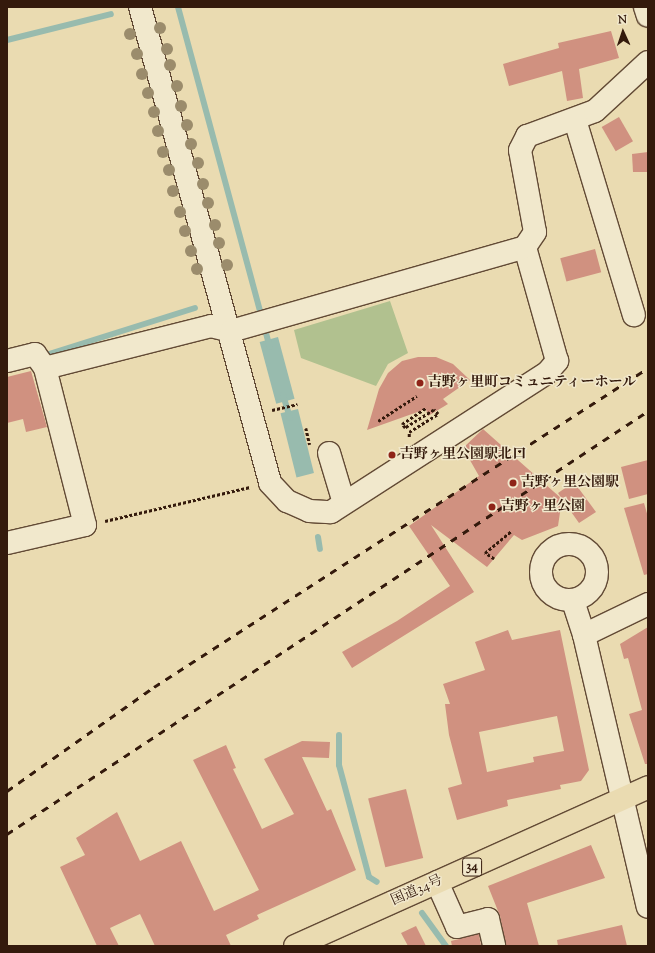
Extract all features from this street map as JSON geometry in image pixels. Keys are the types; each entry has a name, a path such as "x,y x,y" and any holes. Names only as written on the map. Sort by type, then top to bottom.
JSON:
{"highway":[{"name":"国道34号","path":"295,946 648,788"}],"street":[{"path":"140,7 231,332 270,483 287,501 309,511 331,512 547,373 557,361 525,247"},
{"path":"646,7 648,16"},
{"path":"45,368 211,326 231,332 412,286 525,247 536,232 520,150 527,136 575,120 595,110 648,62"},
{"path":"575,120 634,315"},
{"path":"7,361 34,354 45,368 85,525 7,543"},
{"path":"329,453 344,503"},
{"path":"573,601 584,635 648,907"},
{"path":"584,635 648,604"},
{"path":"438,882 456,927 488,919 494,946"}],"path":[{"path":"378,421 417,396"},
{"path":"272,410 297,404"},
{"path":"409,432 438,414 434,410 405,428 402,424 426,408"},
{"path":"85,525 255,486"},
{"path":"494,559 485,553 511,531"}],"green space":[{"path":"390,301 408,353 388,364 376,386 301,358 294,330"}],"shaded area":[{"path":"278,337 295,399 276,404 260,342"},
{"path":"298,409 314,473 297,477 281,413"}],"building":[{"path":"611,31 619,58 579,69 583,98 567,101 562,71 509,86 503,64 559,48 558,43"},
{"path":"619,117 633,141 616,151 602,127"},
{"path":"648,152 648,172 633,172 632,154"},
{"path":"595,249 601,272 566,281 560,258"},
{"name":"吉野ヶ里町コミュニティーホール","path":"418,357 436,357 453,364 470,380 443,399 448,404 428,416 426,409 367,430 379,389 388,373 402,361"},
{"path":"31,371 47,427 26,432 23,419 7,423 7,377"},
{"path":"483,429 562,499 558,526 522,540 514,535 487,567 431,525 474,592 352,668 342,652 397,621 450,586 409,526 479,476 463,448"},
{"path":"648,460 648,494 629,499 621,467"},
{"path":"574,482 596,512 579,523 558,493"},
{"path":"644,503 648,517 648,574 644,575 624,508"},
{"path":"648,627 648,764 645,764 629,714 642,710 628,658 624,659 620,644"},
{"path":"508,630 512,640 560,630 589,770 581,781 560,785 561,789 507,800 508,806 457,820 448,788 462,784 449,735 445,704 450,704 443,684 485,670 475,642","holes":["557,716 564,751 533,757 534,762 487,772 479,732"]},
{"path":"302,741 330,742 329,758 302,757 327,811 331,809 356,870 257,915 259,919 226,935 231,946 155,946 140,914 110,928 119,946 97,946 60,867 85,855 76,838 117,812 140,861 181,841 214,911 259,890 193,760 226,745 236,768 233,769 262,829 294,814 264,759"},
{"path":"406,789 423,858 385,867 368,798"},
{"path":"591,845 605,878 527,903 539,946 506,946 500,916 488,886"},
{"path":"622,925 627,946 558,946 557,940"},
{"path":"416,926 426,946 408,946 401,933"},
{"path":"479,934 481,946 452,946 451,941"}],"waterway":[{"path":"178,7 270,347"},
{"path":"7,40 111,14"},
{"path":"49,354 195,308"},
{"path":"283,395 290,418"},
{"path":"318,537 320,549"},
{"path":"339,735 339,765 369,877 377,882"},
{"path":"422,913 446,946"}],"railway":[{"path":"7,791 154,687 648,368"},
{"path":"7,834 648,411"}],"place":[{"name":"吉野ヶ里町コミュニティーホール","path":"420,383"},
{"name":"吉野ヶ里公園駅北口","path":"392,455"},
{"name":"吉野ヶ里公園駅","path":"513,483"},
{"name":"吉野ヶ里公園","path":"492,507"}]}
